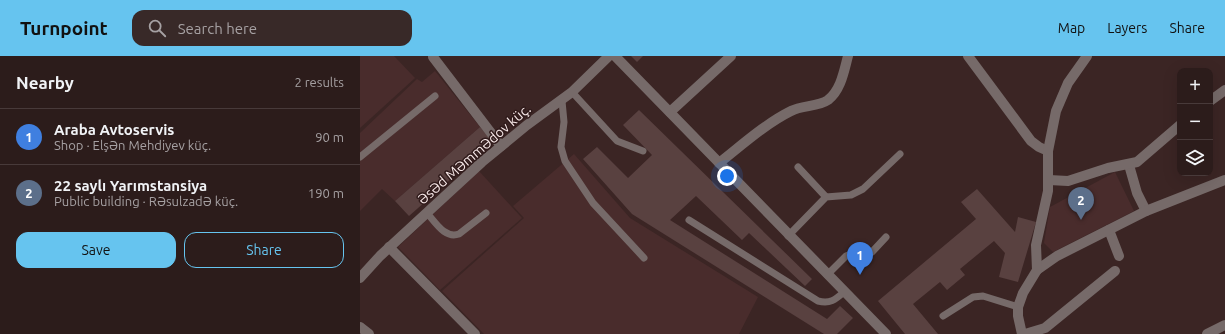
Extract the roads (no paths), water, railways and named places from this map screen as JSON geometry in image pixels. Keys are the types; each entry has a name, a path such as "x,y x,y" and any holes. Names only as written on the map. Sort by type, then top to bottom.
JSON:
{"street":[{"name":"Əsəd Məmmədov küç.","path":"360,278 427,212 501,146 562,101 609,56"},
{"path":"615,56 788,236 886,334"},
{"path":"670,112 731,56"},
{"path":"719,163 780,117 802,106 819,104 828,100 838,88 848,56"},
{"path":"968,56 1031,141 1048,151"},
{"path":"1037,270 1036,245 1046,204 1049,180 1048,151 1056,111 1068,83 1087,56"},
{"path":"433,57 501,146"},
{"path":"1213,98 1225,90"},
{"path":"1049,180 1068,181 1108,168 1129,165 1142,159 1177,127"},
{"path":"1129,165 1137,193 1146,211"},
{"path":"1115,271 1044,328 1024,334 1018,316 1018,307 1023,293 1037,270 1056,256 1146,211 1225,180"},
{"path":"1109,230 1119,256"},
{"path":"390,247 475,334"},
{"path":"1207,334 1225,325"},
{"path":"360,328 369,334"}],"lane":[{"path":"572,92 617,141 643,151"},
{"path":"360,157 435,96"},
{"path":"562,101 564,122 561,147 565,161 594,203 644,258"},
{"path":"788,236 826,197 851,195 863,189 900,154"},
{"path":"798,167 826,197"},
{"path":"427,212 445,233 454,236 460,234 486,212"},
{"path":"688,220 818,301 827,303 835,300 844,292"},
{"path":"827,275 846,256 851,254 872,252 886,237"},
{"path":"943,316 973,297 983,296 1018,307"}],"place":[{"name":"22 saylı Yarımstansiya","path":"1081,220"},
{"name":"Araba Avtoservis","path":"860,275"}]}
